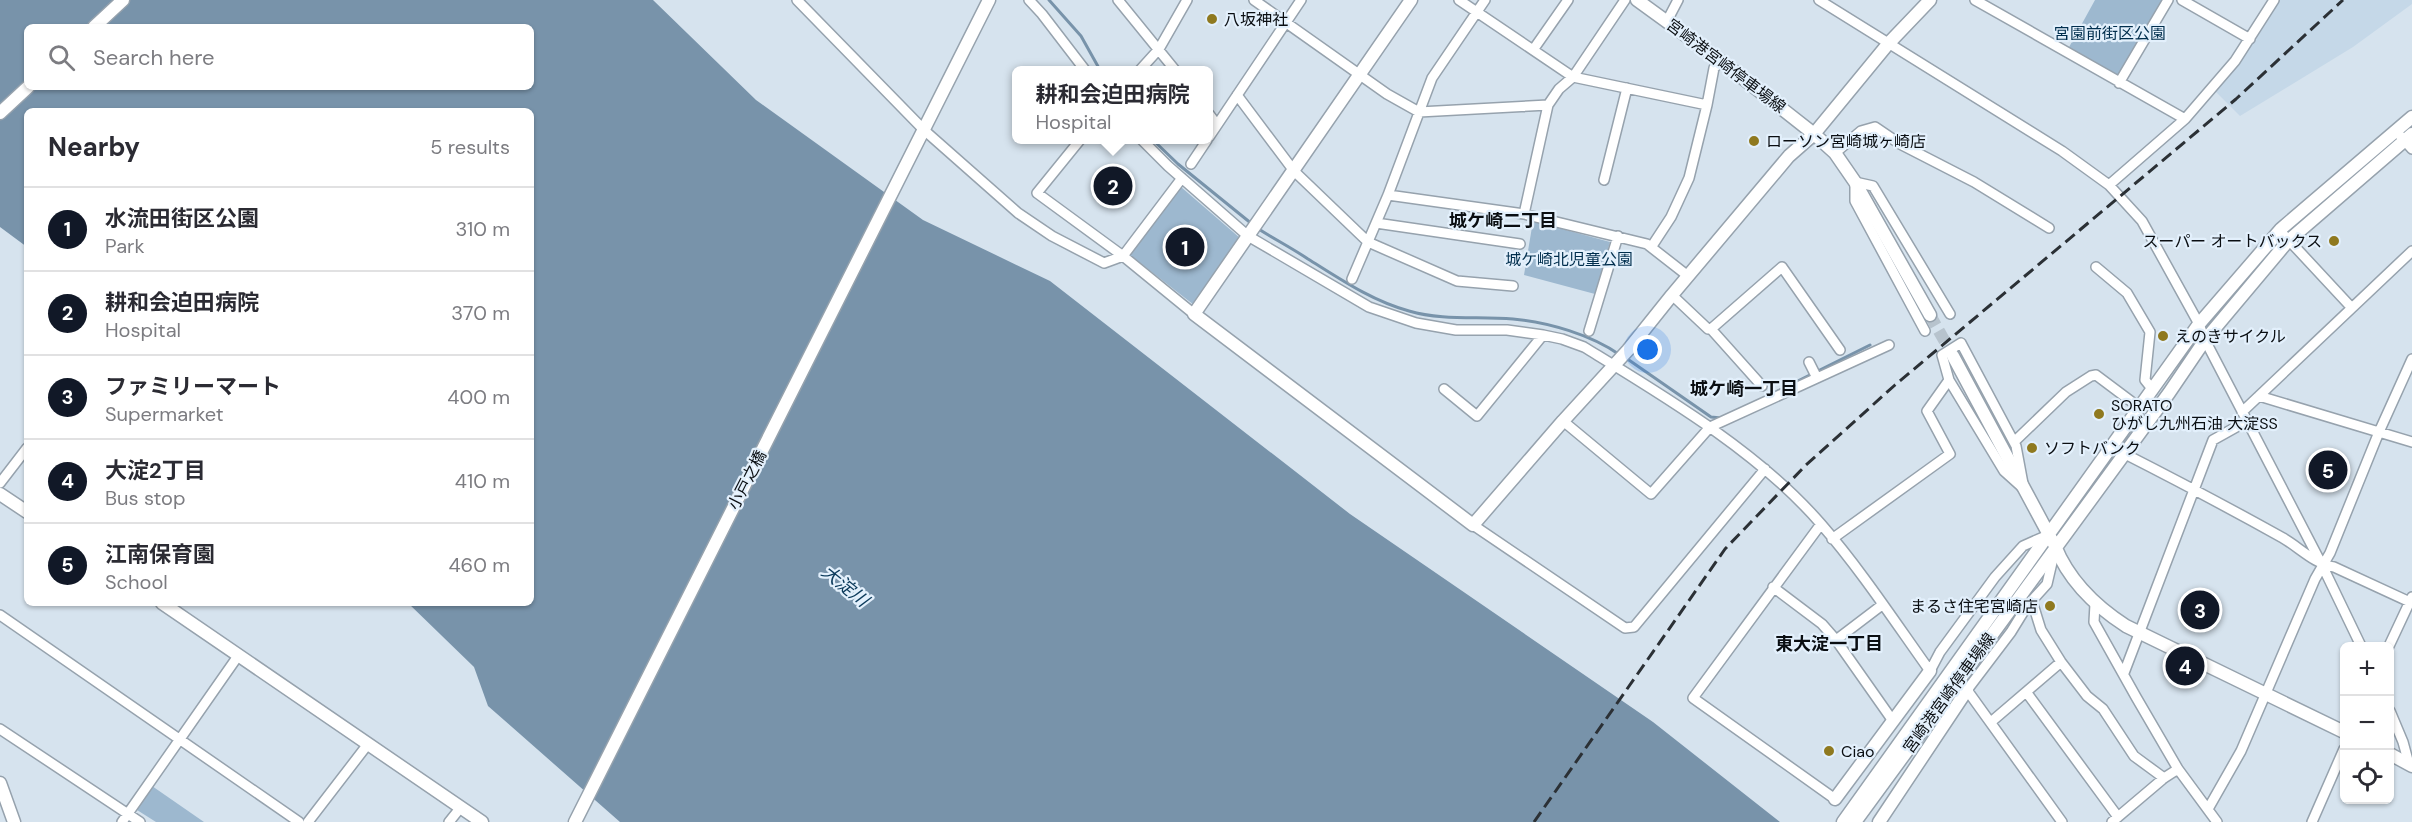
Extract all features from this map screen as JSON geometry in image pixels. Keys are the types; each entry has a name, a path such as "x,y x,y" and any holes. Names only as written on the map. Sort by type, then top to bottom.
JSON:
{"street":[{"path":"97,24 123,0"},
{"path":"797,0 921,134 1042,230 1104,263 1123,256 1182,178"},
{"name":"小戸之橋","path":"575,822 989,0"},
{"path":"1029,0 1082,66"},
{"path":"1118,0 1172,66"},
{"path":"1144,66 1159,49 1187,0"},
{"path":"1254,0 1387,94 1419,112 1548,105"},
{"path":"1213,130 1301,0"},
{"path":"1194,314 1411,0"},
{"path":"1459,0 1573,77 1707,105"},
{"path":"1352,279 1388,195 1432,78 1485,0"},
{"path":"1533,50 1568,0"},
{"path":"1524,214 1548,105 1559,89 1573,77 1625,0"},
{"name":"宮崎港宮崎停車場線","path":"1637,0 1720,61 1835,153 1855,182 1930,315"},
{"path":"1667,21 1678,0"},
{"path":"1819,0 2062,151 2109,185 2142,221 2199,324 2205,340 2322,565 2359,642"},
{"path":"1473,525 1628,350 1790,156 1814,134 1888,44 1930,0"},
{"path":"1975,0 2185,119"},
{"path":"2119,83 2168,0"},
{"path":"2182,0 2250,39"},
{"path":"2109,185 2185,119 2250,39 2274,0"},
{"path":"1652,246 1671,217 1689,178 1714,68 1720,61"},
{"path":"1604,180 1627,88"},
{"path":"0,113 25,90"},
{"path":"1237,95 1293,171 1368,242 1457,281 1513,286"},
{"path":"2406,139 2412,117"},
{"path":"1213,119 1217,124"},
{"path":"1835,153 1861,131 1875,127 1900,144 1974,182 2049,228"},
{"name":"宮崎港宮崎停車場線","path":"1843,822 2199,324 2281,229 2406,139"},
{"name":"宮崎港宮崎停車場線","path":"1855,822 2055,546 2125,454 2205,340 2288,241 2406,139"},
{"path":"1077,144 1037,193 1123,256 1194,314 1473,525 1625,628 1634,627 1764,469"},
{"path":"1146,144 1248,236 1370,307 1416,323 1456,330 1507,330 1562,339 1584,347 1710,427 1764,469 1821,524 1930,671"},
{"path":"1191,164 1204,144"},
{"path":"1924,331 1855,201 1855,182 1873,186 1950,314"},
{"path":"1388,195 1524,214 1618,236 1652,246 1688,276"},
{"path":"1376,223 1520,244"},
{"path":"2281,229 2288,241 2351,307"},
{"path":"1590,331 1618,236"},
{"path":"2242,411 2412,251"},
{"path":"1711,329 1782,267 1840,350"},
{"path":"2096,267 2127,293 2150,332 2145,380 2153,390"},
{"path":"1672,295 1708,329 1711,329 1762,386"},
{"path":"1444,389 1477,416 1543,335"},
{"path":"1961,343 2014,442 2024,489 2004,471 1949,380 1942,355 1961,343"},
{"path":"1563,421 1651,494 1710,427 1889,345"},
{"path":"1953,356 2049,534 2062,564 2095,604 2140,633 2340,730"},
{"path":"2208,809 2241,751 2322,565 2330,552 2379,432 2412,359"},
{"path":"1809,362 1817,378"},
{"path":"2014,442 2066,392 2091,376 2096,375 2140,408"},
{"path":"1832,539 1950,454 1927,411 1949,380"},
{"path":"2259,396 2412,442"},
{"path":"2124,673 2213,440 2247,421"},
{"path":"0,483 24,452"},
{"path":"2125,454 2193,488 2297,546 2322,565 2334,567 2411,600 2391,642"},
{"path":"0,494 24,510"},
{"path":"1821,524 1693,698 1835,799 1930,671 1940,652 1995,577 2023,546 2049,534"},
{"path":"1879,822 1967,690 2047,584 2055,546"},
{"path":"1773,587 1822,624 1836,640 1893,722"},
{"path":"2032,601 2041,630 2061,662 2088,696 2103,709 2134,756 2164,778"},
{"path":"2095,604 2094,622 2178,769 2217,822"},
{"path":"1836,640 1882,605"},
{"path":"166,606 482,822"},
{"path":"0,615 299,822"},
{"path":"125,818 238,657"},
{"path":"1991,722 2061,662"},
{"path":"1967,690 2062,822"},
{"path":"2027,693 2115,820 2164,778 2178,769"},
{"path":"2394,721 2410,765"},
{"path":"0,729 125,818 140,822"},
{"path":"308,822 368,744"},
{"path":"2312,822 2344,750"},
{"path":"2394,756 2410,765"},
{"path":"0,783 15,822"},
{"path":"450,822 461,807"}],"shaded area":[{"path":"2279,0 2412,0 2412,4 2353,47 2240,116 2215,91 2241,62"}],"green space":[{"name":"宮園前街区公園","path":"2095,0 2162,0 2121,74 2115,74 2068,49"},
{"path":"1181,187 1240,238 1194,305 1130,255"},
{"name":"城ケ崎北児童公園","path":"1533,221 1610,242 1595,294 1524,275"},
{"path":"152,786 204,822 156,822 137,810"}],"water":[{"name":"大淀川","path":"0,0 653,0 756,100 923,220 1050,281 1350,514 1653,722 1780,822 620,822 488,706 474,667 411,606 534,606 534,108 24,108 24,245 0,227"}],"waterway":[{"path":"1049,0 1081,36 1098,66"},
{"path":"1157,144 1178,164 1252,224"},
{"path":"1257,228 1357,289 1395,307 1435,316 1513,319 1541,323 1596,341 1620,355"},
{"path":"1770,395 1870,345"},
{"path":"1626,358 1711,417 1721,418"}],"tunnel":[{"path":"1930,315 1953,356"}],"railway":[{"path":"1534,822 1725,549 1806,465 1895,385 2236,99 2343,0"}],"place":[{"name":"八坂神社","path":"1212,19"},
{"name":"ローソン宮崎城ヶ崎店","path":"1754,141"},
{"name":"耕和会迫田病院","path":"1113,186"},
{"name":"スーパー オートバックス","path":"2334,241"},
{"name":"水流田街区公園","path":"1185,247"},
{"name":"えのきサイクル","path":"2163,336"},
{"name":"SORATO ひがし九州石油 大淀SS","path":"2099,414"},
{"name":"ソフトバンク","path":"2032,448"},
{"name":"江南保育園","path":"2328,470"},
{"name":"まるさ住宅宮崎店","path":"2050,606"},
{"name":"ファミリーマート","path":"2200,610"},
{"name":"大淀2丁目","path":"2185,666"},
{"name":"Ciao","path":"1829,751"}],"district":[{"name":"城ケ崎二丁目","path":"1503,221"},
{"name":"城ケ崎一丁目","path":"1744,389"},
{"name":"東大淀一丁目","path":"1829,644"}]}
